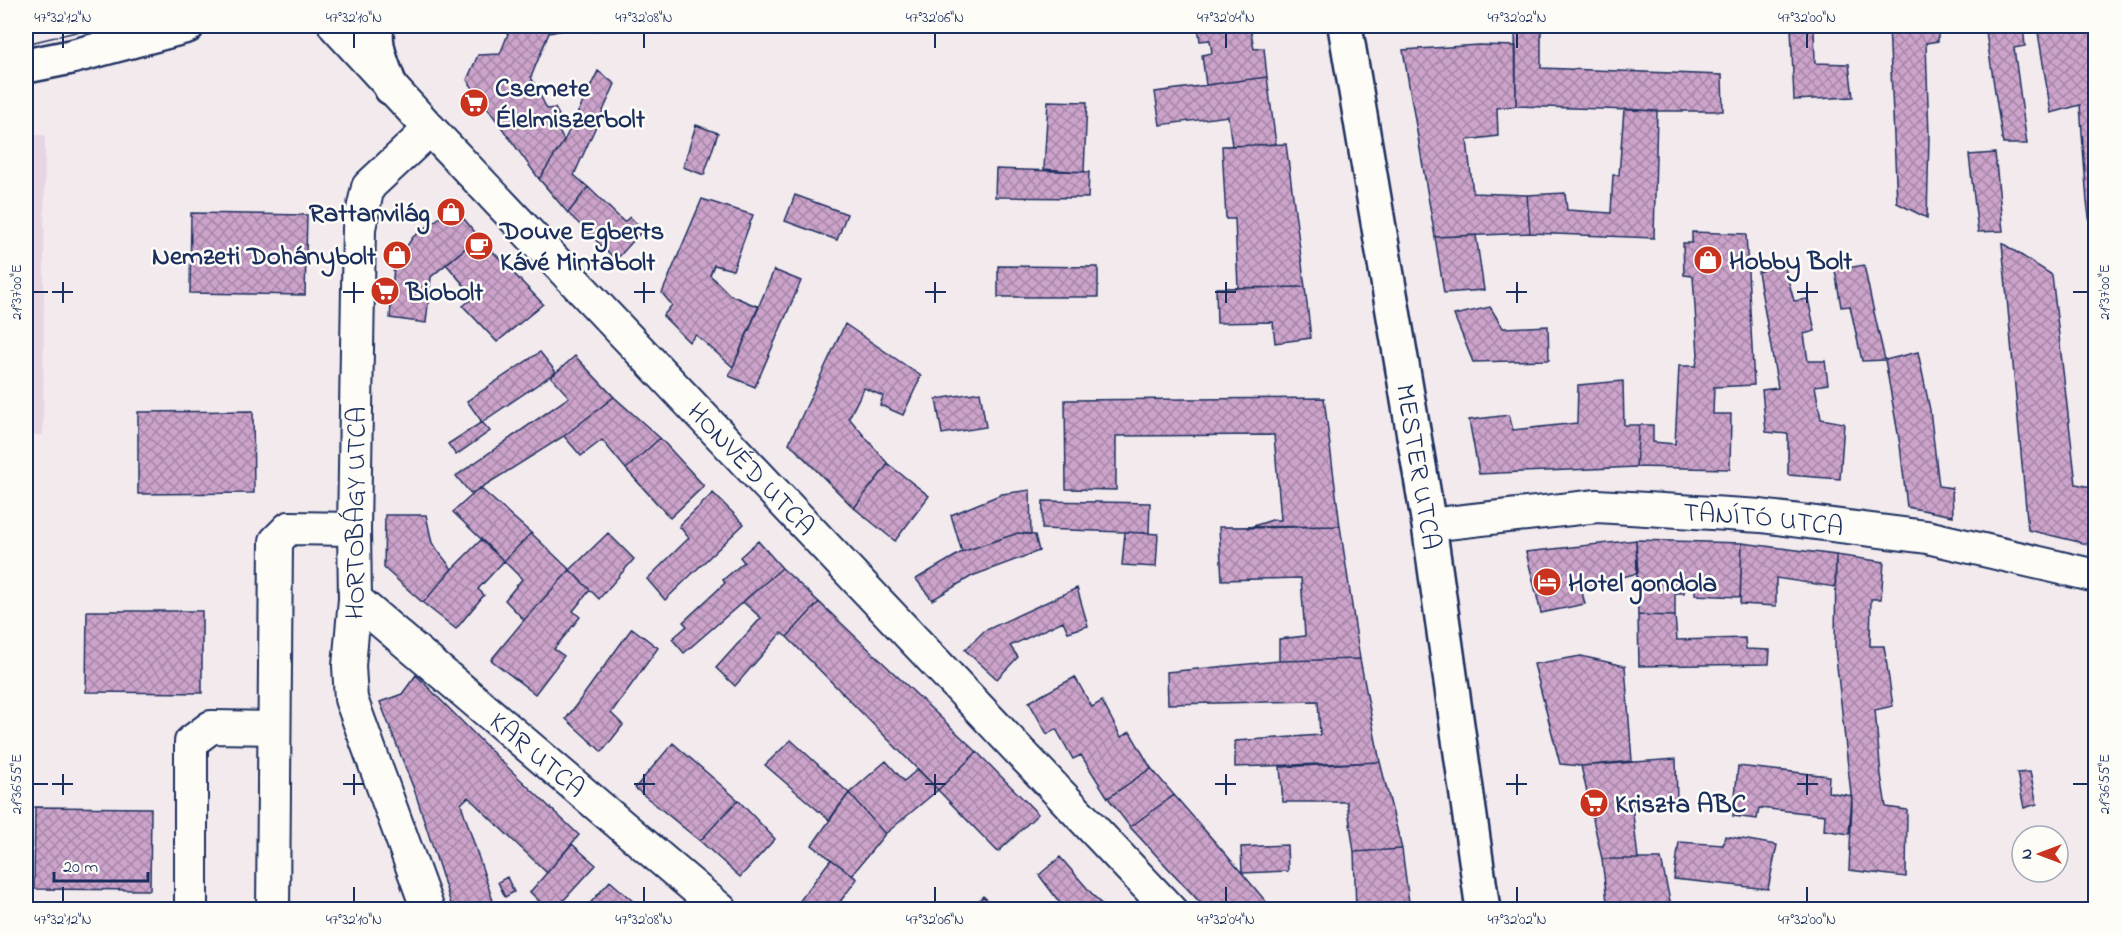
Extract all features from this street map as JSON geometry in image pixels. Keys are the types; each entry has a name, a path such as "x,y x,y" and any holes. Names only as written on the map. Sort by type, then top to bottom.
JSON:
{"street":[{"path":"26,66 70,57 187,26"},
{"name":"HONVÉD UTCA","path":"335,26 391,88 1170,909"},
{"path":"377,26 376,35 381,62 391,88"},
{"name":"MESTER UTCA","path":"1345,26 1429,525 1483,909"},
{"name":"HORTOBÁGY UTCA","path":"428,909 351,699 350,666 355,599 359,228 368,188 430,129"},
{"name":"TANÍTÓ UTCA","path":"1429,525 1597,506 1761,516 1927,537 2096,576"},
{"path":"273,909 276,542 289,528 354,529"},
{"name":"KAR UTCA","path":"355,599 721,909"},
{"path":"191,909 191,742 211,727 274,728"}],"shaded area":[{"path":"26,135 45,135 43,435 26,435"}],"building":[{"path":"499,26 583,26 549,33 531,77 547,109 555,108 561,119 555,123 564,141 539,179 467,80 478,55 500,54 508,34"},
{"path":"588,26 603,26 602,30 590,31"},
{"path":"1198,26 1250,26 1254,49 1264,48 1267,77 1206,85 1202,55 1212,53 1210,40 1200,41"},
{"path":"1515,26 1541,27 1541,68 1722,75 1723,111 1516,106"},
{"path":"1791,26 1817,26 1814,28 1815,63 1849,64 1853,97 1794,100"},
{"path":"1889,26 1938,26 1938,41 1926,43 1929,137 1927,218 1897,203"},
{"path":"1985,26 2023,26 2025,46 2014,48 2027,144 2003,144"},
{"path":"2037,26 2096,26 2096,267 2087,202 2080,105 2051,113"},
{"path":"1479,45 1516,46 1516,106 1497,108 1498,136 1467,140 1473,193 1527,195 1530,233 1435,237 1403,50"},
{"path":"598,71 615,84 574,175 588,187 568,213 539,179 564,141"},
{"path":"1267,77 1276,144 1232,146 1228,116 1160,125 1155,92"},
{"path":"1048,101 1087,102 1084,172 1044,169"},
{"path":"1624,109 1657,111 1654,238 1530,233 1527,195 1565,193 1567,210 1611,213 1613,175 1619,175"},
{"path":"696,125 718,133 704,175 683,167"},
{"path":"1286,144 1305,287 1238,288 1235,219 1226,219 1222,146"},
{"path":"1995,153 2003,231 1978,232 1969,155"},
{"path":"996,169 1089,172 1088,198 995,197"},
{"path":"588,187 624,222 630,217 643,230 616,260 568,213"},
{"path":"795,195 847,214 837,240 785,221"},
{"path":"702,199 753,215 733,270 714,265 710,275 730,295 759,307 733,367 696,335 689,342 663,316 672,305 662,293"},
{"path":"454,207 479,237 431,277 426,323 390,318 394,265 413,237"},
{"path":"191,213 307,215 305,295 190,293"},
{"path":"1692,232 1746,234 1754,385 1714,387 1713,414 1731,414 1730,469 1636,467 1639,425 1653,425 1653,442 1675,444 1679,366 1696,366 1698,355 1693,276 1684,275 1683,243 1692,243"},
{"path":"26,234 32,234 32,369 26,369"},
{"path":"1476,235 1484,290 1444,293 1435,237"},
{"path":"479,237 543,304 497,342 463,306 474,297 446,264"},
{"path":"2002,243 2052,275 2076,484 2096,488 2096,546 2028,530"},
{"path":"1784,264 1794,301 1808,299 1815,331 1804,334 1808,361 1825,361 1828,384 1815,386 1821,419 1844,423 1840,479 1788,475 1788,434 1766,432 1762,390 1778,388 1758,272"},
{"path":"1864,265 1885,360 1862,361 1850,306 1841,307 1835,270"},
{"path":"998,266 1098,267 1098,297 998,297"},
{"path":"774,270 801,281 755,387 729,376"},
{"path":"1305,287 1311,338 1275,343 1273,322 1217,323 1216,288"},
{"path":"1490,307 1503,328 1548,326 1549,360 1473,362 1454,315"},
{"path":"845,324 921,376 903,415 880,405 883,396 864,388 849,418 888,464 854,508 789,443"},
{"path":"540,352 556,372 482,422 467,401"},
{"path":"1918,352 1930,410 1939,486 1952,488 1953,516 1907,507 1900,445 1885,360"},
{"path":"575,356 614,397 564,436 471,494 456,476 569,397 551,377"},
{"path":"1623,381 1624,425 1639,425 1636,467 1479,474 1469,420 1509,415 1513,430 1577,423 1578,385"},
{"path":"980,392 986,427 942,434 936,399"},
{"path":"614,397 660,438 626,469 602,440 581,456 564,436"},
{"path":"1324,398 1340,526 1247,528 1272,520 1281,520 1274,435 1116,436 1116,490 1066,489 1065,400"},
{"path":"253,411 254,493 138,494 138,412"},
{"path":"482,422 490,431 456,455 448,444"},
{"path":"660,438 704,486 670,518 626,469"},
{"path":"888,464 929,496 895,541 854,508"},
{"path":"480,488 531,533 504,561 453,512"},
{"path":"1030,490 1031,534 1018,533 962,552 951,515 1002,494"},
{"path":"713,493 744,524 665,600 647,579 689,538 679,526"},
{"path":"1043,501 1150,503 1149,533 1042,529"},
{"path":"385,515 426,515 432,543 452,569 423,603 384,568"},
{"path":"1340,526 1360,659 1279,661 1279,639 1305,636 1301,578 1222,580 1219,527"},
{"path":"1125,532 1158,534 1156,567 1122,565"},
{"path":"531,533 570,570 524,620 505,600 522,579 504,561"},
{"path":"608,533 634,559 599,599 570,570"},
{"path":"1018,533 1035,535 1039,551 972,576 932,600 916,579 962,552"},
{"path":"481,540 504,561 478,589 484,595 456,629 423,603"},
{"path":"1636,540 1638,573 1581,588 1585,604 1541,613 1526,552"},
{"path":"1636,540 1742,543 1740,597 1695,595 1695,577 1684,578 1684,593 1675,593 1675,616 1638,615"},
{"path":"758,541 782,568 684,653 672,639 687,626 683,622 725,583 723,580 744,562 740,557"},
{"path":"1742,543 1836,555 1835,587 1776,578 1776,606 1740,604"},
{"path":"1836,555 1884,562 1881,599 1871,599 1870,646 1884,646 1893,706 1875,710 1881,775 1886,807 1907,810 1906,877 1849,870 1852,803 1835,648"},
{"path":"782,568 819,602 787,637 781,633 735,686 716,668 761,618 743,602"},
{"path":"570,570 590,590 573,611 580,617 554,649 564,656 535,694 491,660"},
{"path":"1077,588 1088,626 1068,632 1063,621 1010,646 1018,657 997,679 965,650 984,631"},
{"path":"819,602 977,752 938,790 787,637"},
{"path":"87,611 202,611 202,693 86,692"},
{"path":"1638,615 1675,616 1677,640 1745,638 1746,649 1770,650 1769,664 1639,666"},
{"path":"632,628 658,648 611,713 623,725 602,752 566,719"},
{"path":"1581,656 1625,666 1632,761 1581,766 1560,764 1534,664"},
{"path":"1360,659 1380,762 1235,767 1235,741 1320,735 1318,701 1168,704 1167,672 1279,661"},
{"path":"416,675 502,762 579,835 547,873 468,797 461,804 496,910 453,910 415,792 380,702 402,694"},
{"path":"1075,677 1092,707 1102,701 1121,737 1130,732 1151,768 1108,798 1081,755 1073,759 1056,729 1047,734 1029,702"},
{"path":"791,740 849,793 829,820 765,765"},
{"path":"673,743 738,800 700,841 635,788"},
{"path":"977,752 1038,814 998,852 938,790"},
{"path":"1676,759 1677,804 1632,805 1638,859 1602,859 1581,766"},
{"path":"886,761 904,781 918,769 938,790 885,834 849,793"},
{"path":"1380,762 1402,849 1354,852 1347,802 1283,802 1280,767"},
{"path":"1738,766 1829,776 1828,792 1852,796 1849,834 1824,830 1825,815 1759,808 1757,819 1733,816"},
{"path":"1151,768 1174,795 1130,827 1108,798"},
{"path":"2030,772 2037,804 2024,808 2017,773"},
{"path":"849,793 885,834 852,875 812,845"},
{"path":"1174,795 1273,910 1207,910 1130,827"},
{"path":"738,800 775,839 740,877 700,841"},
{"path":"35,807 151,808 150,890 34,889"},
{"path":"1725,836 1777,845 1768,889 1674,879 1679,842 1723,845"},
{"path":"572,844 596,865 561,903 568,910 548,910 530,892"},
{"path":"1287,845 1288,871 1242,873 1241,847"},
{"path":"1402,849 1410,910 1356,910 1354,852"},
{"path":"1060,857 1100,903 1093,910 1052,910 1060,903 1039,875"},
{"path":"831,859 857,879 834,910 793,910"},
{"path":"1602,859 1661,859 1672,910 1608,910"},
{"path":"507,877 514,892 505,897 498,882"},
{"path":"610,881 635,903 629,910 584,910"},
{"path":"983,896 999,910 972,908"},
{"path":"1100,903 1106,910 1093,910"},
{"path":"523,904 525,910 510,910 510,909"}],"tram line":[{"path":"26,44 101,26"}],"place":[{"name":"Csemete Élelmiszerbolt","path":"474,103"},
{"name":"Rattanvilág","path":"451,212"},
{"name":"Douve Egberts Kávé Mintabolt","path":"479,246"},
{"name":"Nemzeti Dohánybolt","path":"397,255"},
{"name":"Hobby Bolt","path":"1708,260"},
{"name":"Biobolt","path":"385,291"},
{"name":"Hotel gondola","path":"1547,582"},
{"name":"Kriszta ABC","path":"1594,803"}]}
